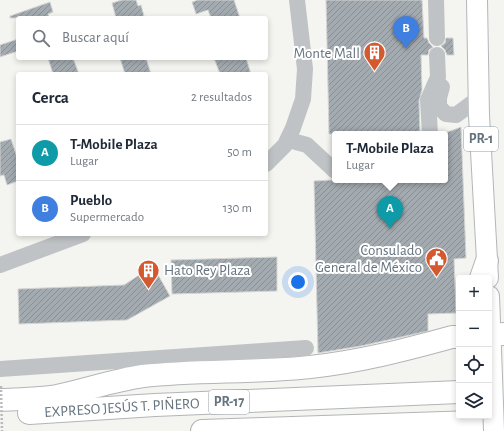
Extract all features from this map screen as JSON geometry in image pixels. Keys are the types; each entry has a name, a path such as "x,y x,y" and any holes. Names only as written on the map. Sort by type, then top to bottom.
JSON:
{"highway":[{"path":"0,393 38,398 56,396 106,383 143,376 308,367 346,363 395,352 456,335"},
{"path":"492,390 504,390"},
{"name":"EXPRESO JESÚS T. PIÑERO","path":"0,414 456,392"},
{"name":"EXPRESO JESÚS T. PIÑERO","path":"202,431 504,421"},
{"path":"426,431 448,422"}],"main road":[{"name":"PR-1","path":"477,0 479,98 486,272"},
{"path":"491,311 494,338 494,431"}],"street":[{"path":"268,162 292,140 303,99 306,68 297,0"},
{"path":"436,0 437,38"},
{"path":"430,131 428,100 438,77 437,55"},
{"path":"438,77 443,86 439,98 439,107 446,114 456,115 479,98"},
{"path":"292,140 307,145 332,176"},
{"path":"0,265 78,236"},
{"path":"0,369 306,348"}],"path":[{"path":"0,393 2,431"}],"building":[{"path":"122,0 136,0 138,6 141,5 144,16 115,16 112,3"},
{"path":"198,0 234,0 239,16 210,16 208,10 196,14 192,2"},
{"name":"Monte Mall","path":"326,0 422,0 424,38 427,38 433,47 429,50 428,55 421,55 422,90 419,101 420,131 332,131 332,134 329,134"},
{"path":"50,2 53,12 48,14 48,16 16,16 16,18 10,18 10,16"},
{"path":"446,38 453,38 454,55 447,55 441,46 445,43"},
{"path":"16,40 16,52 0,57 0,45"},
{"path":"49,60 74,60 78,72 52,72"},
{"path":"121,60 147,60 150,72 124,72"},
{"path":"215,60 247,60 250,72 219,72"},
{"path":"461,127 466,258 454,259 456,313 428,314 428,331 361,346 318,353 314,181 332,180 332,183 448,183 448,132"},
{"path":"11,139 16,154 16,182 7,185 4,175 0,176 0,142"},
{"path":"277,257 277,291 172,294 171,260"},
{"path":"153,266 170,296 127,320 19,324 18,289 124,285"}],"place":[{"name":"Pueblo","path":"406,49"},
{"name":"Monte Mall","path":"375,72"},
{"name":"T-Mobile Plaza","path":"390,229"},
{"name":"Consulado General de México","path":"437,278"},
{"name":"Hato Rey Plaza","path":"148,290"}]}
